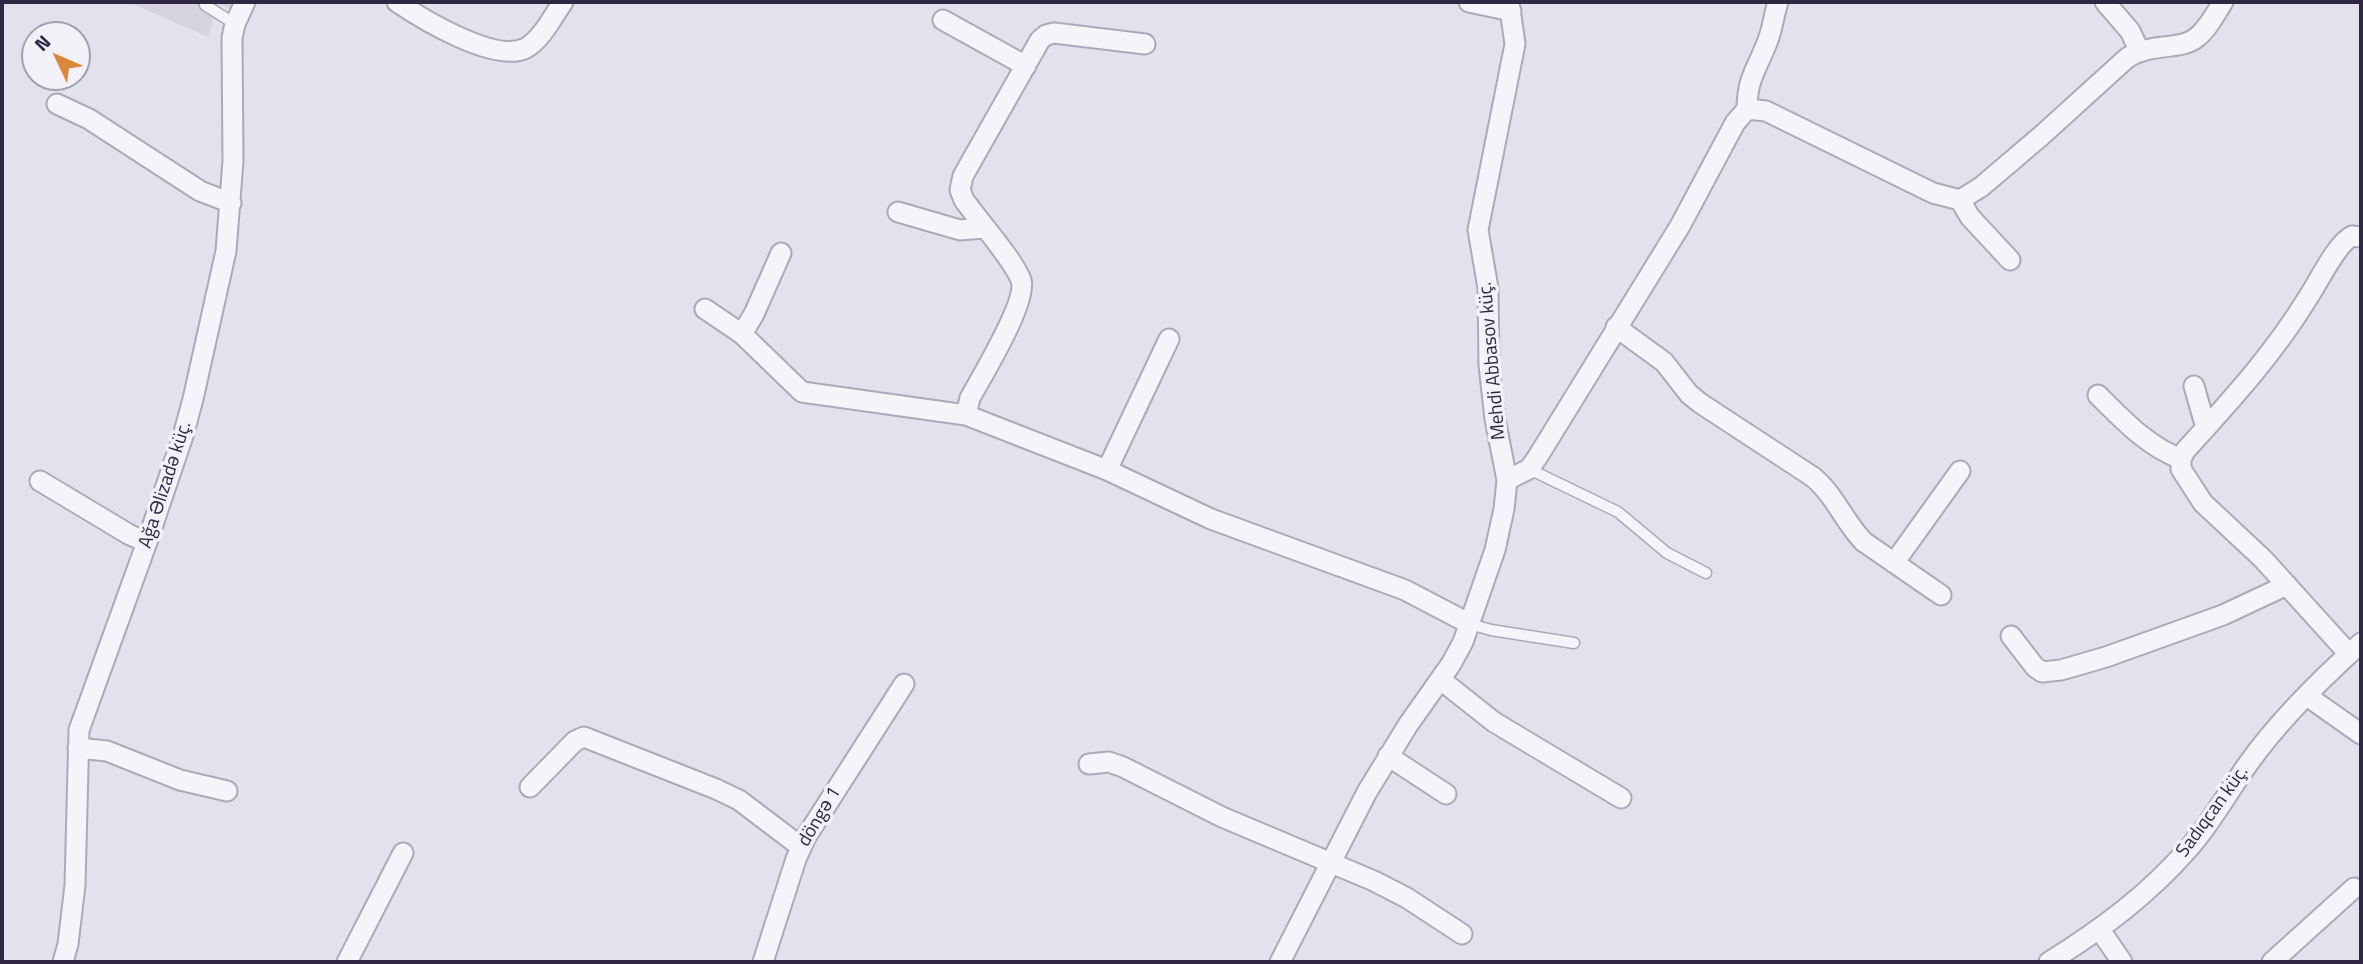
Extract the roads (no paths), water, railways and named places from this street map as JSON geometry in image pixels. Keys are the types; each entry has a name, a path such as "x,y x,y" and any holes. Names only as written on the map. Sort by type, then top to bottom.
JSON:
{"street":[{"name":"Ağa Əlizadə küç.","path":"63,962 68,944 75,885 78,748 82,718 147,542 193,399 226,251 233,161 232,38 235,24 246,2"},
{"path":"397,2 476,45 503,50 525,49 537,38 564,2"},
{"path":"1469,2 1510,6"},
{"path":"1507,480 1529,469 1680,226 1735,123 1747,109 1750,78 1767,44 1778,2"},
{"path":"2105,2 2130,31 2139,50"},
{"path":"1747,109 1766,111 1933,193 1961,200 1981,187 2139,50 2186,43 2196,38 2223,2"},
{"name":"Mehdi Abbasov küç.","path":"1280,962 1329,863 1388,757 1441,680 1463,642 1495,550 1507,480 1495,419 1489,365 1489,289 1478,230 1515,44 1510,6"},
{"path":"943,20 1026,66"},
{"path":"965,415 970,398 1020,304 1022,283 1014,267 984,228 960,190 963,176 1040,40 1046,35 1054,33 1145,44"},
{"path":"57,104 89,119 200,191 231,203"},
{"path":"1961,200 1970,217 2010,260"},
{"path":"898,212 960,230 984,228"},
{"path":"2355,648 2203,503 2181,469 2181,459 2185,451 2259,369 2341,245 2352,236 2361,237"},
{"path":"742,334 754,314 781,253"},
{"path":"705,309 742,334 802,392 965,415 1107,470 1211,519 1405,590 1470,624"},
{"path":"1616,327 1664,362 1689,394 1700,403 1822,484 1854,532 1864,542 1941,595"},
{"path":"1107,470 1169,339"},
{"path":"2194,386 2206,428"},
{"path":"2098,395 2138,435 2166,454 2181,459"},
{"path":"1894,563 1960,471"},
{"path":"40,481 130,535 147,542"},
{"path":"2011,636 2042,672 2062,670 2223,615 2287,585"},
{"name":"Sadıqcan küç.","path":"2049,962 2100,930 2130,907 2191,846 2272,733 2355,648"},
{"path":"1441,680 1494,722 1621,798"},
{"name":"döngə 1","path":"763,962 801,847 904,684"},
{"path":"2307,696 2361,734"},
{"path":"530,786 575,741 584,737 728,794 762,816 801,847"},
{"path":"78,748 107,751 180,780 226,791"},
{"path":"1388,757 1446,794"},
{"path":"1089,764 1109,762 1123,767 1222,817 1374,881 1407,898 1462,934"},
{"path":"346,962 403,853"},
{"path":"2272,962 2354,888"},
{"path":"2100,930 2122,962"}],"lane":[{"path":"205,5 235,24"},
{"path":"1529,469 1618,512 1667,552 1706,573"},
{"path":"1470,624 1491,630 1574,643"}]}
